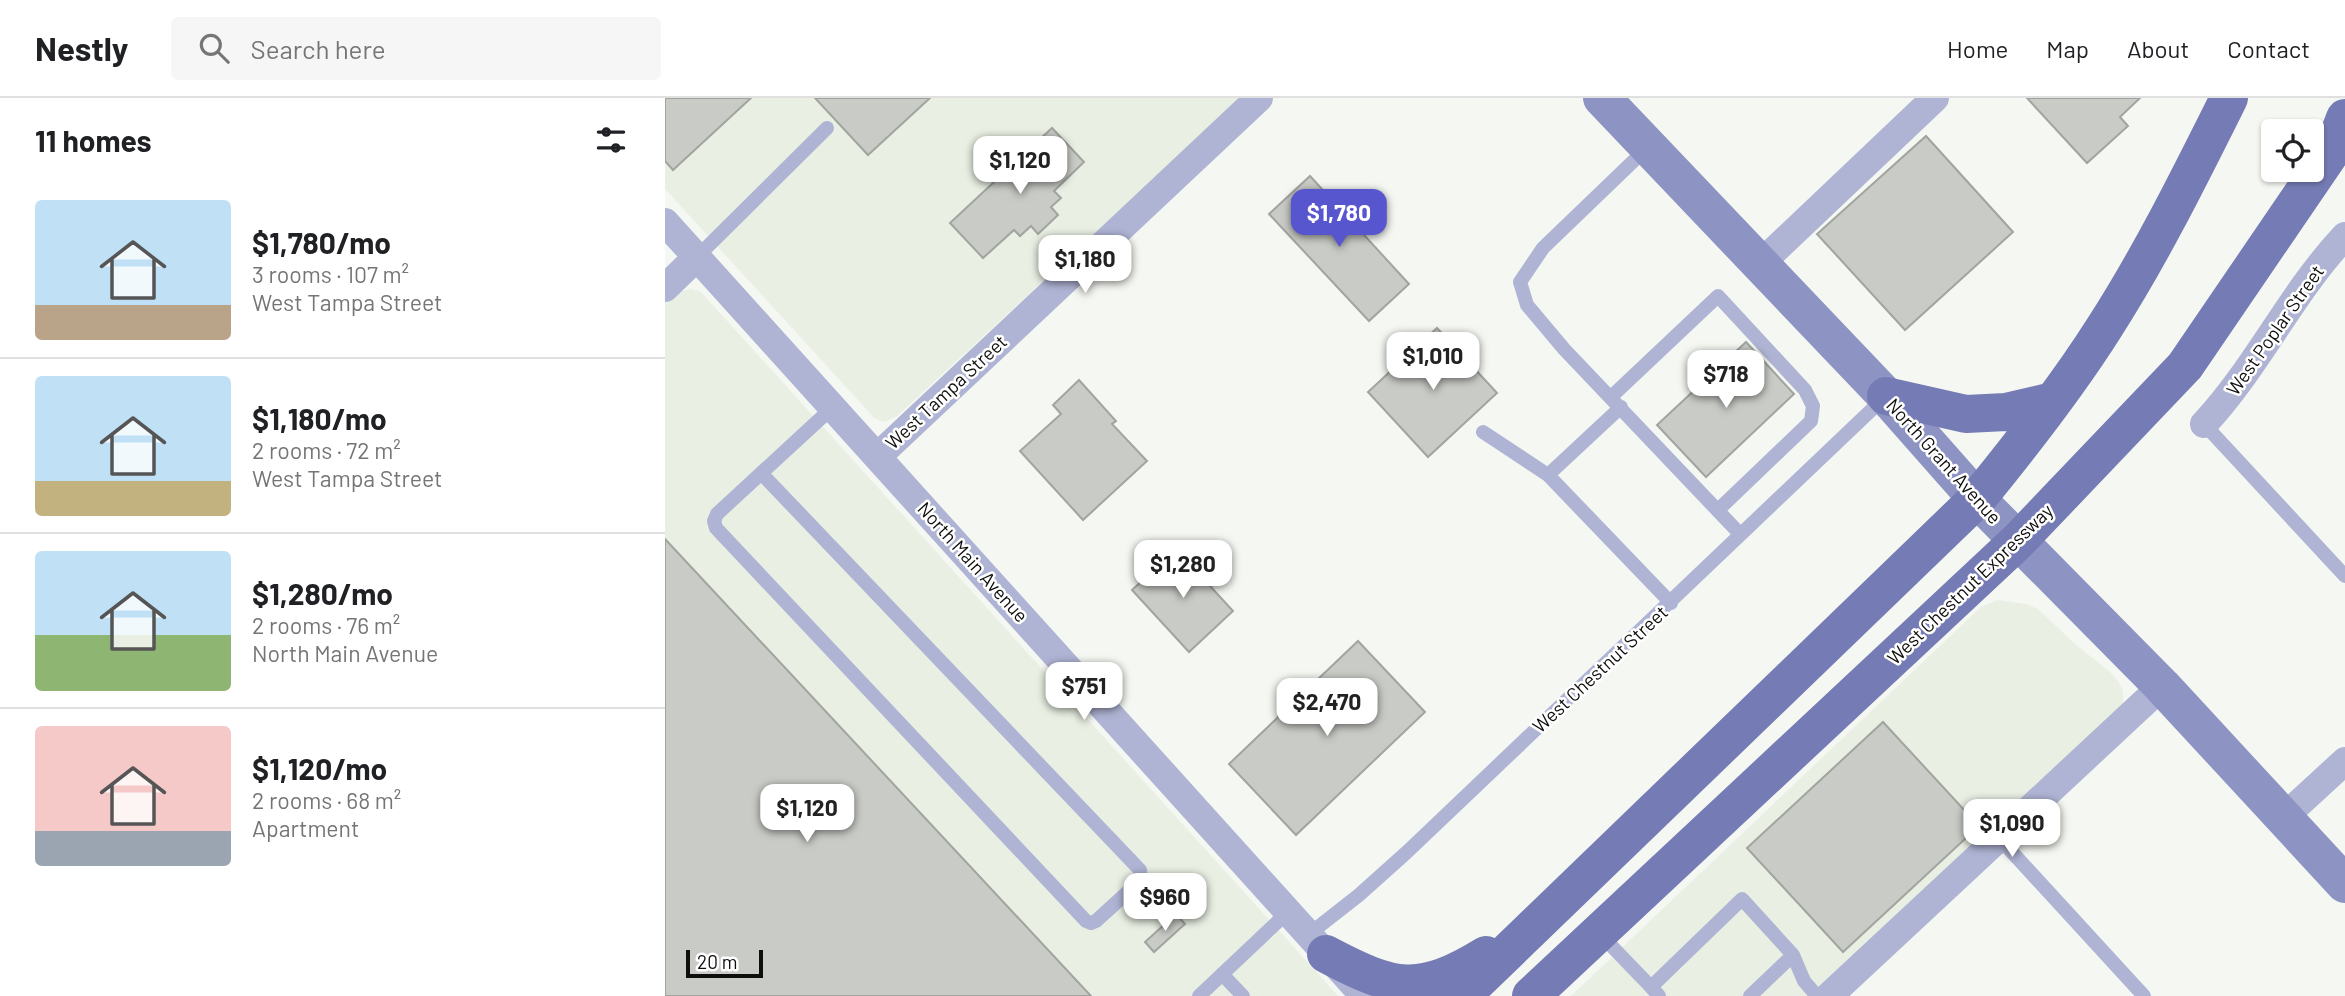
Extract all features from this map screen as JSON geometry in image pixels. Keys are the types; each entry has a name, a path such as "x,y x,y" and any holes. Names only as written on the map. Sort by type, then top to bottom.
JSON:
{"main road":[{"name":"North Grant Avenue","path":"1602,98 1886,396 1977,499 2162,686 2345,884"},
{"path":"1462,996 1977,499 2053,401 2105,328 2155,240 2229,98"},
{"name":"West Chestnut Expressway","path":"1531,996 2018,541 2185,366 2333,149 2345,118"},
{"path":"1886,396 1966,414 2006,412 2053,401"},
{"path":"1317,944 1369,975 1408,985 1424,984 1441,980 1461,970 1544,919"}],"street":[{"name":"West Tampa Street","path":"878,456 1259,98"},
{"path":"1759,265 1935,98"},
{"name":"North Main Avenue","path":"665,222 1364,996"},
{"name":"West Poplar Street","path":"2204,424 2257,358 2304,286 2345,236"},
{"path":"665,288 697,257"},
{"path":"1832,994 2162,686"},
{"path":"2283,818 2345,761"}],"lane":[{"path":"697,257 827,128"},
{"path":"1649,147 1543,248 1520,282 1527,305 1564,349 1740,534"},
{"path":"1548,475 1719,296 1805,390 1813,406 1811,421 1718,510"},
{"name":"West Chestnut Street","path":"1317,944 1359,895 1671,603 1886,396"},
{"path":"761,473 1140,870 1140,880 1096,921 1086,921 716,528 714,521 717,514 761,473 834,407"},
{"path":"2204,424 2345,576"},
{"path":"1483,432 1548,475 1671,603"},
{"path":"1999,838 2144,996"},
{"path":"1599,933 1655,992 1742,899 1793,954 1804,981 1832,994"},
{"path":"1199,996 1288,912"},
{"path":"1750,996 1793,954"},
{"path":"1222,974 1243,996"}],"shaded area":[{"path":"665,98 1241,98 897,416 885,422 874,418 665,189"},
{"path":"691,289 701,292 1338,996 665,996 665,301 679,292"},
{"path":"1997,600 2026,604 2038,609 2076,645 2109,671 2123,691 2119,712 1813,996 1571,996 1981,607"}],"building":[{"path":"665,98 751,98 673,170 665,161"},
{"path":"815,98 930,98 868,155"},
{"path":"2027,98 2140,98 2120,117 2128,126 2087,163"},
{"path":"1052,128 1084,162 1054,191 1061,198 1051,207 1058,215 1038,234 1031,226 1020,236 1014,230 983,258 950,223"},
{"path":"1926,136 2013,232 1905,330 1817,234"},
{"path":"1310,176 1409,284 1369,321 1269,214"},
{"path":"1437,328 1497,393 1428,457 1368,392"},
{"path":"1746,342 1794,394 1706,477 1657,425"},
{"path":"1079,380 1116,421 1112,424 1147,461 1083,520 1020,451 1061,414 1053,405"},
{"path":"665,539 1091,996 665,996"},
{"path":"1176,549 1233,611 1189,652 1132,590"},
{"path":"1358,641 1425,712 1296,835 1229,764"},
{"path":"1883,722 1979,826 1843,952 1747,848"},
{"path":"1176,914 1185,924 1154,952 1145,942"}]}
